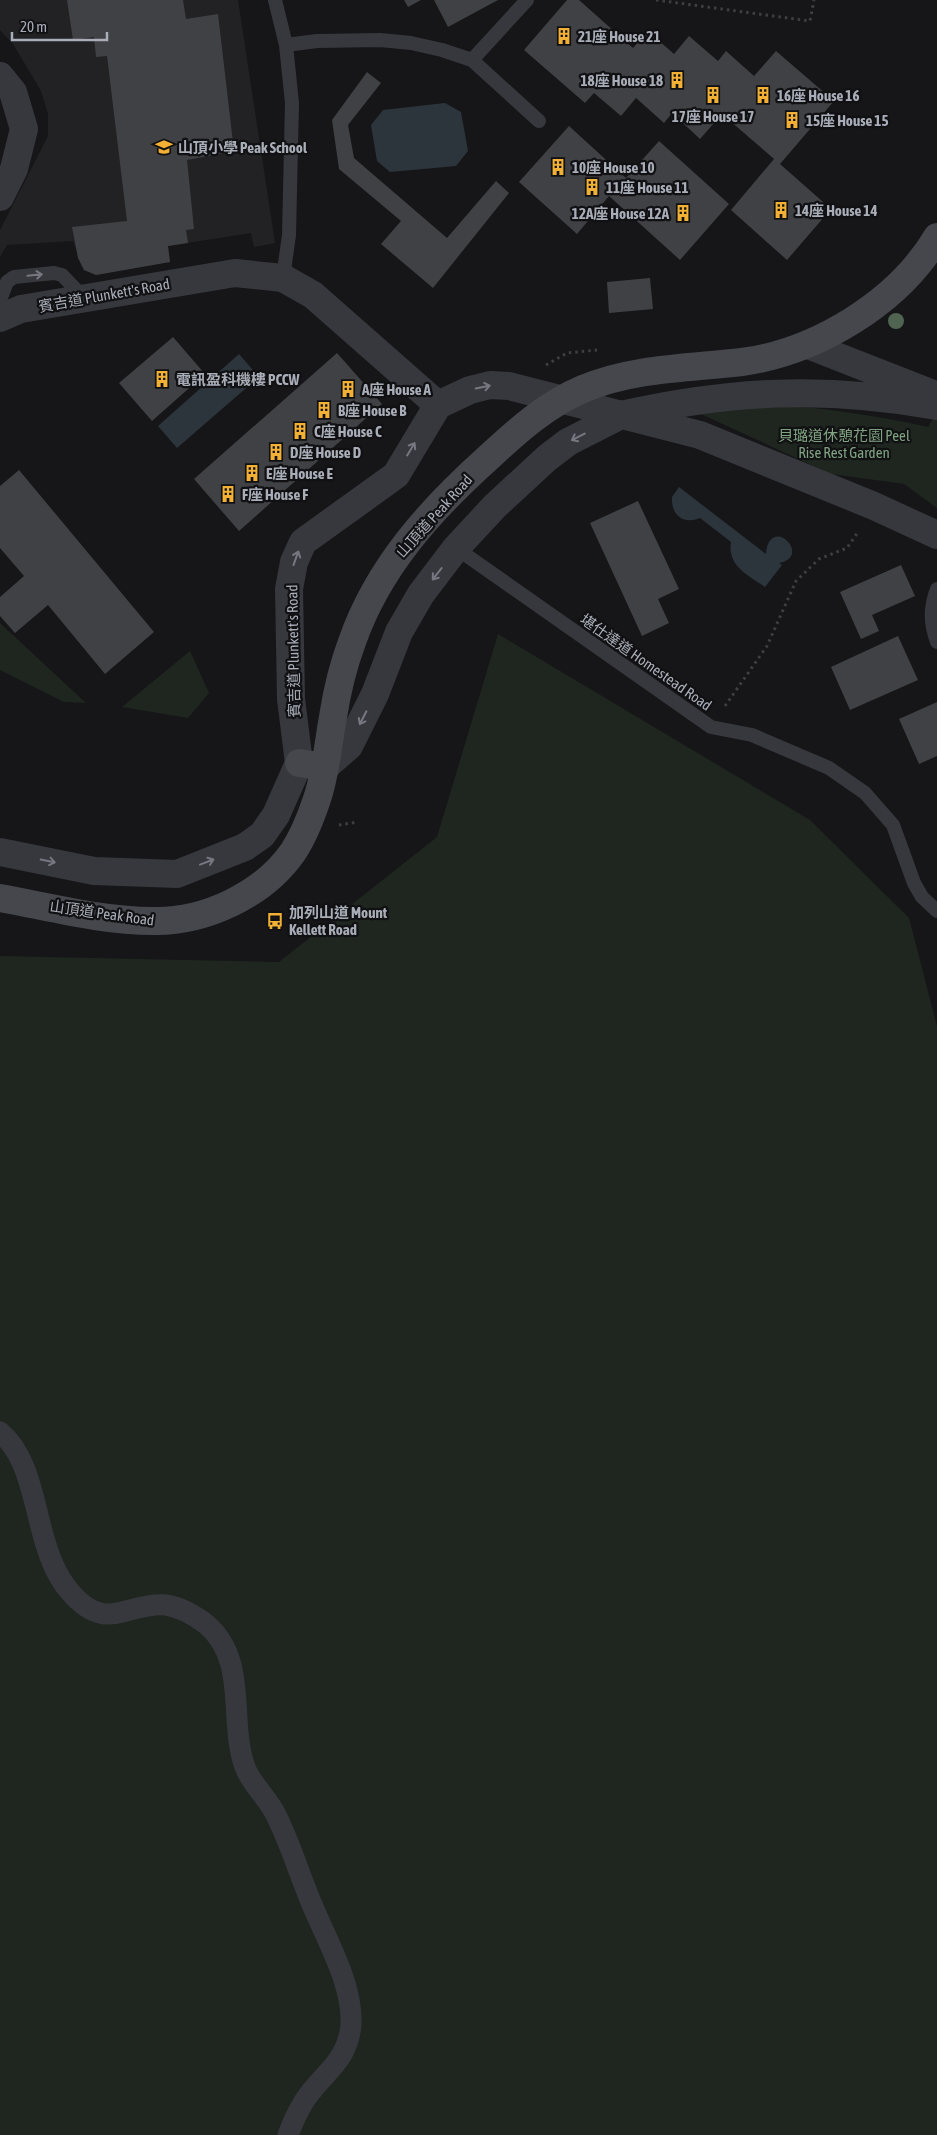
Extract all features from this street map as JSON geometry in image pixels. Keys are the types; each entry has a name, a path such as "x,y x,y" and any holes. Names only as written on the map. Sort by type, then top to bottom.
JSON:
{"main road":[{"name":"山頂道 Peak Road","path":"0,898 103,916 139,920 176,920 194,918 213,911 232,903 255,889 275,872 293,852 317,799 325,767 334,706 343,667 353,638 382,578 419,528 489,457 542,412 584,388 615,378 663,370 745,361 808,345 842,327 873,306 918,264 937,237"},
{"path":"299,763 325,767"}],"street":[{"path":"0,76 13,92 24,129 14,169 0,197"},
{"name":"賓吉道 Plunkett's Road","path":"0,318 22,309 235,273 283,278 313,295 438,405 396,475 303,542 294,562 289,589 291,699 299,763"},
{"path":"808,345 937,395"},
{"path":"438,405 470,390 490,385 509,386 700,435 874,506 937,535"},
{"path":"325,767 348,746 375,694 399,632 421,594 456,548 495,506 547,458 568,442 621,415 667,404 712,398 805,392 851,394 937,406"},
{"path":"0,852 94,870 177,874 245,848 262,835 276,815 299,763"},
{"path":"0,1432 10,1442 23,1466 50,1559 62,1581 80,1602 89,1609 109,1615 165,1605 181,1609 208,1626 227,1651 232,1666 239,1741 244,1764 253,1781 269,1802 286,1836 342,1978 351,2009 350,2031 340,2057 329,2074 303,2102 288,2135"}],"lane":[{"path":"275,0 286,45 292,103 289,235 283,278"},
{"path":"472,60 527,0"},
{"path":"286,45 325,40 380,40 434,48 472,60 539,121"},
{"path":"0,300 7,282 14,277 54,273 62,275 84,298"},
{"name":"堪仕達道 Homestead Road","path":"456,548 711,728 752,735 829,768 865,793 893,825 914,883 922,896 937,911"},
{"path":"937,589 932,603 931,623 937,642"}],"path":[{"path":"656,0 810,21 814,0"},
{"path":"711,728 766,646 796,581 819,559 847,548 874,506"}],"shaded area":[{"name":"山頂小學 Peak School","path":"0,0 238,0 275,243 254,247 251,233 168,246 170,262 96,275 84,270 73,241 7,245 0,257 0,230 48,136 48,114 41,91 13,44 0,30"},
{"path":"445,103 461,112 468,151 456,166 390,172 377,161 371,125 383,110"},
{"path":"239,354 259,377 177,448 158,426"},
{"path":"679,487 766,554 769,542 774,537 781,537 787,540 791,546 792,553 789,559 779,563 782,565 765,587 746,574 736,564 732,557 731,542 700,518 688,520 679,517 674,509 672,497"}],"green space":[{"name":"貝璐道休憩花園 Peel Rise Rest Garden","path":"781,405 855,413 928,427 937,412 937,508 904,484 831,474 688,408"},
{"path":"0,623 86,703 64,702 0,670"},
{"path":"498,634 810,820 909,918 937,1026 937,2135 0,2135 0,956 279,962 437,837"},
{"path":"190,651 209,693 188,718 122,707"}],"building":[{"path":"67,0 183,0 186,19 218,14 234,151 187,160 194,229 186,230 188,243 168,246 170,262 96,275 84,270 78,258 72,227 127,221 107,56 96,57 94,37 73,40"},
{"path":"404,0 421,0 408,7"},
{"path":"434,0 498,0 448,27"},
{"path":"567,0 579,0 633,48 648,31 674,54 689,36 718,61 726,51 754,76 776,51 834,101 780,164 831,209 787,260 731,210 774,159 722,114 700,139 672,113 664,123 636,98 621,116 594,93 585,103 524,50"},
{"path":"367,72 381,83 348,125 354,158 447,238 496,181 509,193 433,288 381,244 401,221 339,169 332,120"},
{"path":"569,126 626,178 659,141 729,204 680,260 609,196 577,234 519,182"},
{"path":"650,278 653,309 609,313 607,282"},
{"name":"電訊盈科機樓 PCCW","path":"173,337 205,374 152,421 119,383"},
{"path":"337,353 382,404 239,531 194,479"},
{"path":"19,470 154,632 105,674 48,605 15,633 0,616 0,597 24,576 0,548 0,486"},
{"path":"638,501 679,589 658,599 669,623 642,636 590,523"},
{"path":"901,565 915,596 872,615 879,631 861,639 840,592"},
{"path":"898,636 918,680 850,710 831,667"},
{"path":"937,702 937,756 919,764 899,719"}],"place":[{"name":"21座 House 21","path":"564,36"},
{"name":"18座 House 18","path":"677,80"},
{"name":"17座 House 17","path":"713,95"},
{"name":"16座 House 16","path":"763,95"},
{"name":"15座 House 15","path":"792,120"},
{"name":"山頂小學 Peak School","path":"164,147"},
{"name":"10座 House 10","path":"558,167"},
{"name":"11座 House 11","path":"592,187"},
{"name":"14座 House 14","path":"781,210"},
{"name":"12A座 House 12A","path":"683,213"},
{"name":"電訊盈科機樓 PCCW","path":"162,379"},
{"name":"A座 House A","path":"348,389"},
{"name":"B座 House B","path":"324,410"},
{"name":"C座 House C","path":"300,431"},
{"name":"D座 House D","path":"276,452"},
{"name":"E座 House E","path":"252,473"},
{"name":"F座 House F","path":"228,494"},
{"name":"加列山道 Mount Kellett Road","path":"275,921"}]}
